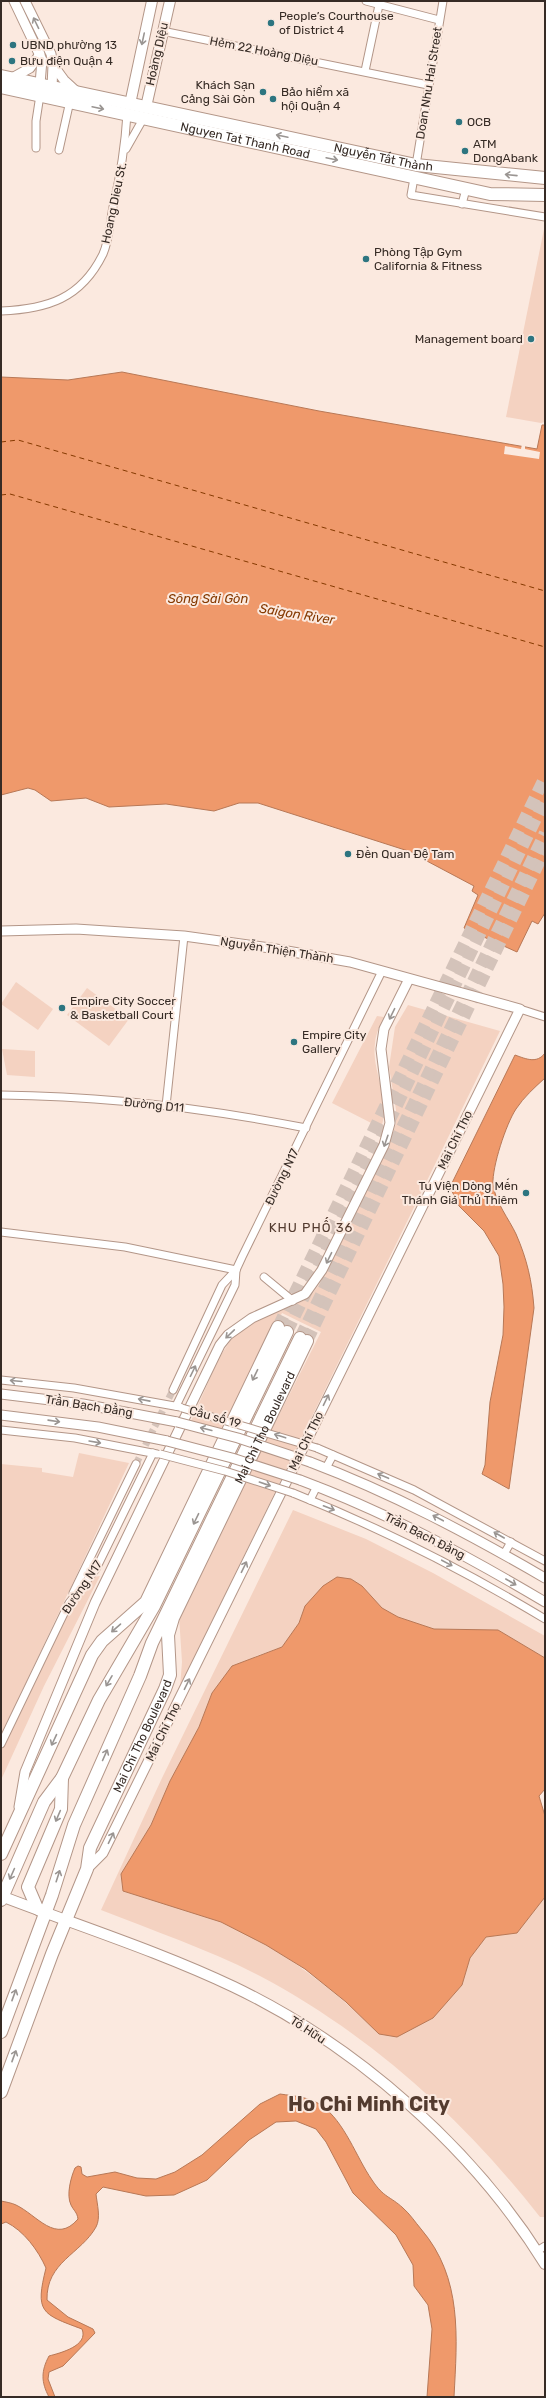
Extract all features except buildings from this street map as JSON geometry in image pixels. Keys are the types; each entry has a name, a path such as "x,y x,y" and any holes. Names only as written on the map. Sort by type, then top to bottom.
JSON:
{"main road":[{"name":"Hoàng Diệu","path":"128,109 152,1"},
{"name":"Hoàng Diệu","path":"145,113 162,31 170,1"},
{"name":"Nguyen Tat Thanh Road","path":"7,77 73,97 414,178 490,194 545,195"},
{"name":"Nguyen Tat Thanh Road","path":"1,87 44,89"},
{"name":"Nguyễn Tất Thành","path":"145,113 416,165 545,178"},
{"name":"Mai Chi Tho Boulevard","path":"1,1898 44,1802 62,1778 99,1700 154,1606 283,1330 146,1602 102,1641 92,1655 18,1817"},
{"name":"Mai Chi Tho Boulevard","path":"1,2032 45,1913 74,1825 134,1690 152,1642 304,1339 173,1618 168,1635 170,1675 90,1848 87,1869 66,1920 1,2092"},
{"path":"45,1913 37,1908 28,1887 61,1808 62,1778"},
{"path":"1,1854 18,1817"},
{"name":"Tố Hữu","path":"1,1898 66,1920 184,1965 236,1988 287,2017 352,2059 401,2097 447,2142 541,2248 545,2264"}],"street":[{"path":"14,1 40,54 43,67 44,89"},
{"path":"25,1 48,48 53,65 64,80 73,97 59,150"},
{"path":"366,1 440,20"},
{"name":"Doan Nhu Hai Street","path":"416,165 443,1"},
{"path":"365,71 379,5"},
{"name":"Hẻm 22 Hoàng Diệu","path":"162,31 428,85"},
{"path":"7,77 30,68 40,54"},
{"path":"36,148 36,121 44,89 53,65"},
{"name":"Hoàng Diệu","path":"125,151 128,109"},
{"name":"Hoang Dieu St.","path":"1,311 23,310 57,302 82,286 103,254 125,151 145,113"},
{"path":"414,178 411,194 462,204 545,217"},
{"path":"462,204 466,189"},
{"name":"Nguyễn Thiện Thành","path":"1,931 76,929 184,936 311,954 350,962 545,1017"},
{"path":"166,1106 184,936"},
{"name":"Đường N17","path":"179,1407 235,1285 236,1270 382,971"},
{"path":"18,1817 25,1772 92,1609 220,1345 228,1335 252,1318 293,1301 305,1294 316,1281 384,1145 390,1123 381,1048 384,1029 409,979"},
{"name":"Mai Chí Thọ","path":"87,1869 103,1853 520,1009"},
{"name":"Đường D11","path":"1,1095 78,1098 166,1106 226,1114 306,1128"},
{"path":"1,1232 125,1247 236,1270"},
{"path":"173,1390 222,1285 236,1270"},
{"path":"264,1277 293,1301"},
{"name":"Cầu số 19","path":"1,1380 81,1389 179,1407 317,1448 414,1490 545,1561"},
{"name":"Trần Bạch Đằng","path":"1,1394 83,1404 177,1422"},
{"name":"Trần Bạch Đằng","path":"1,1415 98,1427 167,1441 232,1458 300,1480 317,1486 417,1531 494,1572 545,1602"},
{"name":"Cầu số 19","path":"177,1422 238,1438 310,1462"},
{"path":"1,1430 67,1437 157,1454 225,1471 293,1493 401,1539 545,1619"},
{"name":"Đường N17","path":"1,1744 69,1603 96,1568 157,1454"},
{"path":"326,1468 333,1454"},
{"name":"Trần Bạch Đằng","path":"310,1462 418,1508 504,1554 545,1578"},
{"path":"69,1603 136,1464"},
{"path":"310,1500 317,1486"},
{"path":"504,1554 511,1542"},
{"path":"486,1585 494,1572"}],"shaded area":[{"path":"545,224 545,422 541,423 506,417"},
{"path":"16,982 53,1009 38,1030 1,1004"},
{"path":"87,988 129,1019 109,1046 67,1015"},
{"path":"408,1005 500,1031 180,1687 182,1662 179,1616 184,1603 321,1332 282,1313 222,1435 191,1421 219,1358 230,1341 243,1327 309,1298 324,1278 391,1140 396,1123 396,1110 389,1067 395,1027"},
{"path":"377,1016 384,1017 376,1036 375,1043 376,1064 384,1107 384,1117 381,1128 332,1103"},
{"path":"2,1049 35,1051 35,1077 7,1075"},
{"path":"79,1453 129,1463 1,1736 1,1464 42,1468 42,1472 73,1477"},
{"path":"293,1510 366,1539 433,1573 545,1636 545,1658 498,1630 434,1629 398,1617 382,1608 362,1586 351,1579 305,1606 299,1623 282,1647 256,1656 212,1693 199,1727 170,1781 151,1825 121,1874 123,1891 210,1917 260,1941 313,1976 362,2017 462,1985 470,1958 486,1937 517,1933 545,1897 545,2217 540,2217 479,2146 447,2113 377,2052 340,2025 301,1999 260,1976 202,1949 101,1910 162,1778"},
{"path":"100,1576 44,1686 1,1780 1,1751 71,1605 93,1577"}],"water":[{"name":"Sông Sài Gòn","path":"122,372 319,411 537,449 542,425 545,425 545,913 538,924 532,921 517,952 464,928 478,895 472,891 474,886 425,860 427,857 258,803 239,803 214,811 166,804 109,807 86,798 51,801 35,790 28,788 1,795 1,377 68,380"},
{"path":"545,1053 545,1078 522,1100 512,1116 500,1146 493,1177 496,1197 516,1234 526,1261 532,1289 534,1308 509,1489 482,1474 485,1465 490,1402 503,1335 503,1284 499,1256 484,1231 459,1206 450,1187 515,1055 535,1060"},
{"path":"337,1577 351,1579 362,1586 382,1608 398,1617 434,1629 498,1630 545,1658 545,1789 539,1796 545,1816 545,1897 517,1933 486,1937 470,1958 462,1985 433,2018 397,2037 379,2034 346,2002 305,1969 266,1945 221,1922 123,1891 121,1874 151,1825 170,1781 199,1727 212,1693 232,1666 282,1647 299,1623 305,1606 323,1586"},
{"path":"280,2094 312,2100 329,2112 350,2140 366,2171 376,2186 408,2213 435,2248 451,2288 454,2309 456,2353 454,2397 427,2397 432,2329 428,2305 414,2286 413,2265 396,2235 353,2193 326,2142 316,2129 296,2121 276,2122 249,2140 207,2180 174,2195 146,2196 103,2187 96,2194 98,2215 96,2227 90,2236 58,2267 52,2276 48,2287 47,2300 68,2317 93,2329 95,2333 63,2366 49,2372 48,2379 55,2397 49,2397 44,2386 43,2372 49,2356 66,2351 78,2344 83,2335 82,2329 50,2315 44,2309 41,2294 46,2268 35,2248 19,2230 6,2222 1,2224 1,2201 16,2205 39,2221 54,2229 62,2229 70,2226 78,2219 71,2205 69,2196 72,2176 75,2168 78,2166 81,2167 82,2174 87,2177 115,2172 137,2178 156,2179 175,2172 202,2155 260,2104"}],"pier":[{"path":"522,444 525,445 525,449 540,452 539,459 504,454 505,446 521,449"}],"ferry route":[{"path":"1,442 18,440 545,591"},
{"path":"1,495 10,494 545,647"}],"tunnel":[{"path":"278,1327 545,777"},
{"path":"287,1332 545,800"},
{"path":"300,1338 545,833"},
{"path":"307,1341 545,850"},
{"path":"136,1464 173,1390"}],"place":[{"name":"People’s Courthouse of District 4","path":"271,23"},
{"name":"UBND phường 13","path":"13,45"},
{"name":"Bưu điện Quận 4","path":"12,61"},
{"name":"Khách Sạn Cảng Sài Gòn","path":"263,92"},
{"name":"Bảo hiểm xã hội Quận 4","path":"273,99"},
{"name":"OCB","path":"459,122"},
{"name":"ATM DongAbank","path":"465,151"},
{"name":"Phòng Tập Gym California & Fitness","path":"366,259"},
{"name":"Management board","path":"531,339"},
{"name":"Đền Quan Đệ Tam","path":"348,854"},
{"name":"Empire City Soccer & Basketball Court","path":"62,1008"},
{"name":"Empire City Gallery","path":"294,1042"},
{"name":"Tu Viện Dòng Mến Thánh Giá Thủ Thiêm","path":"526,1193"}],"district":[{"name":"KHU PHỐ 36","path":"311,1227"},
{"name":"Ho Chi Minh City","path":"369,2104"}],"water label":[{"name":"Saigon River","path":"297,614"}]}
